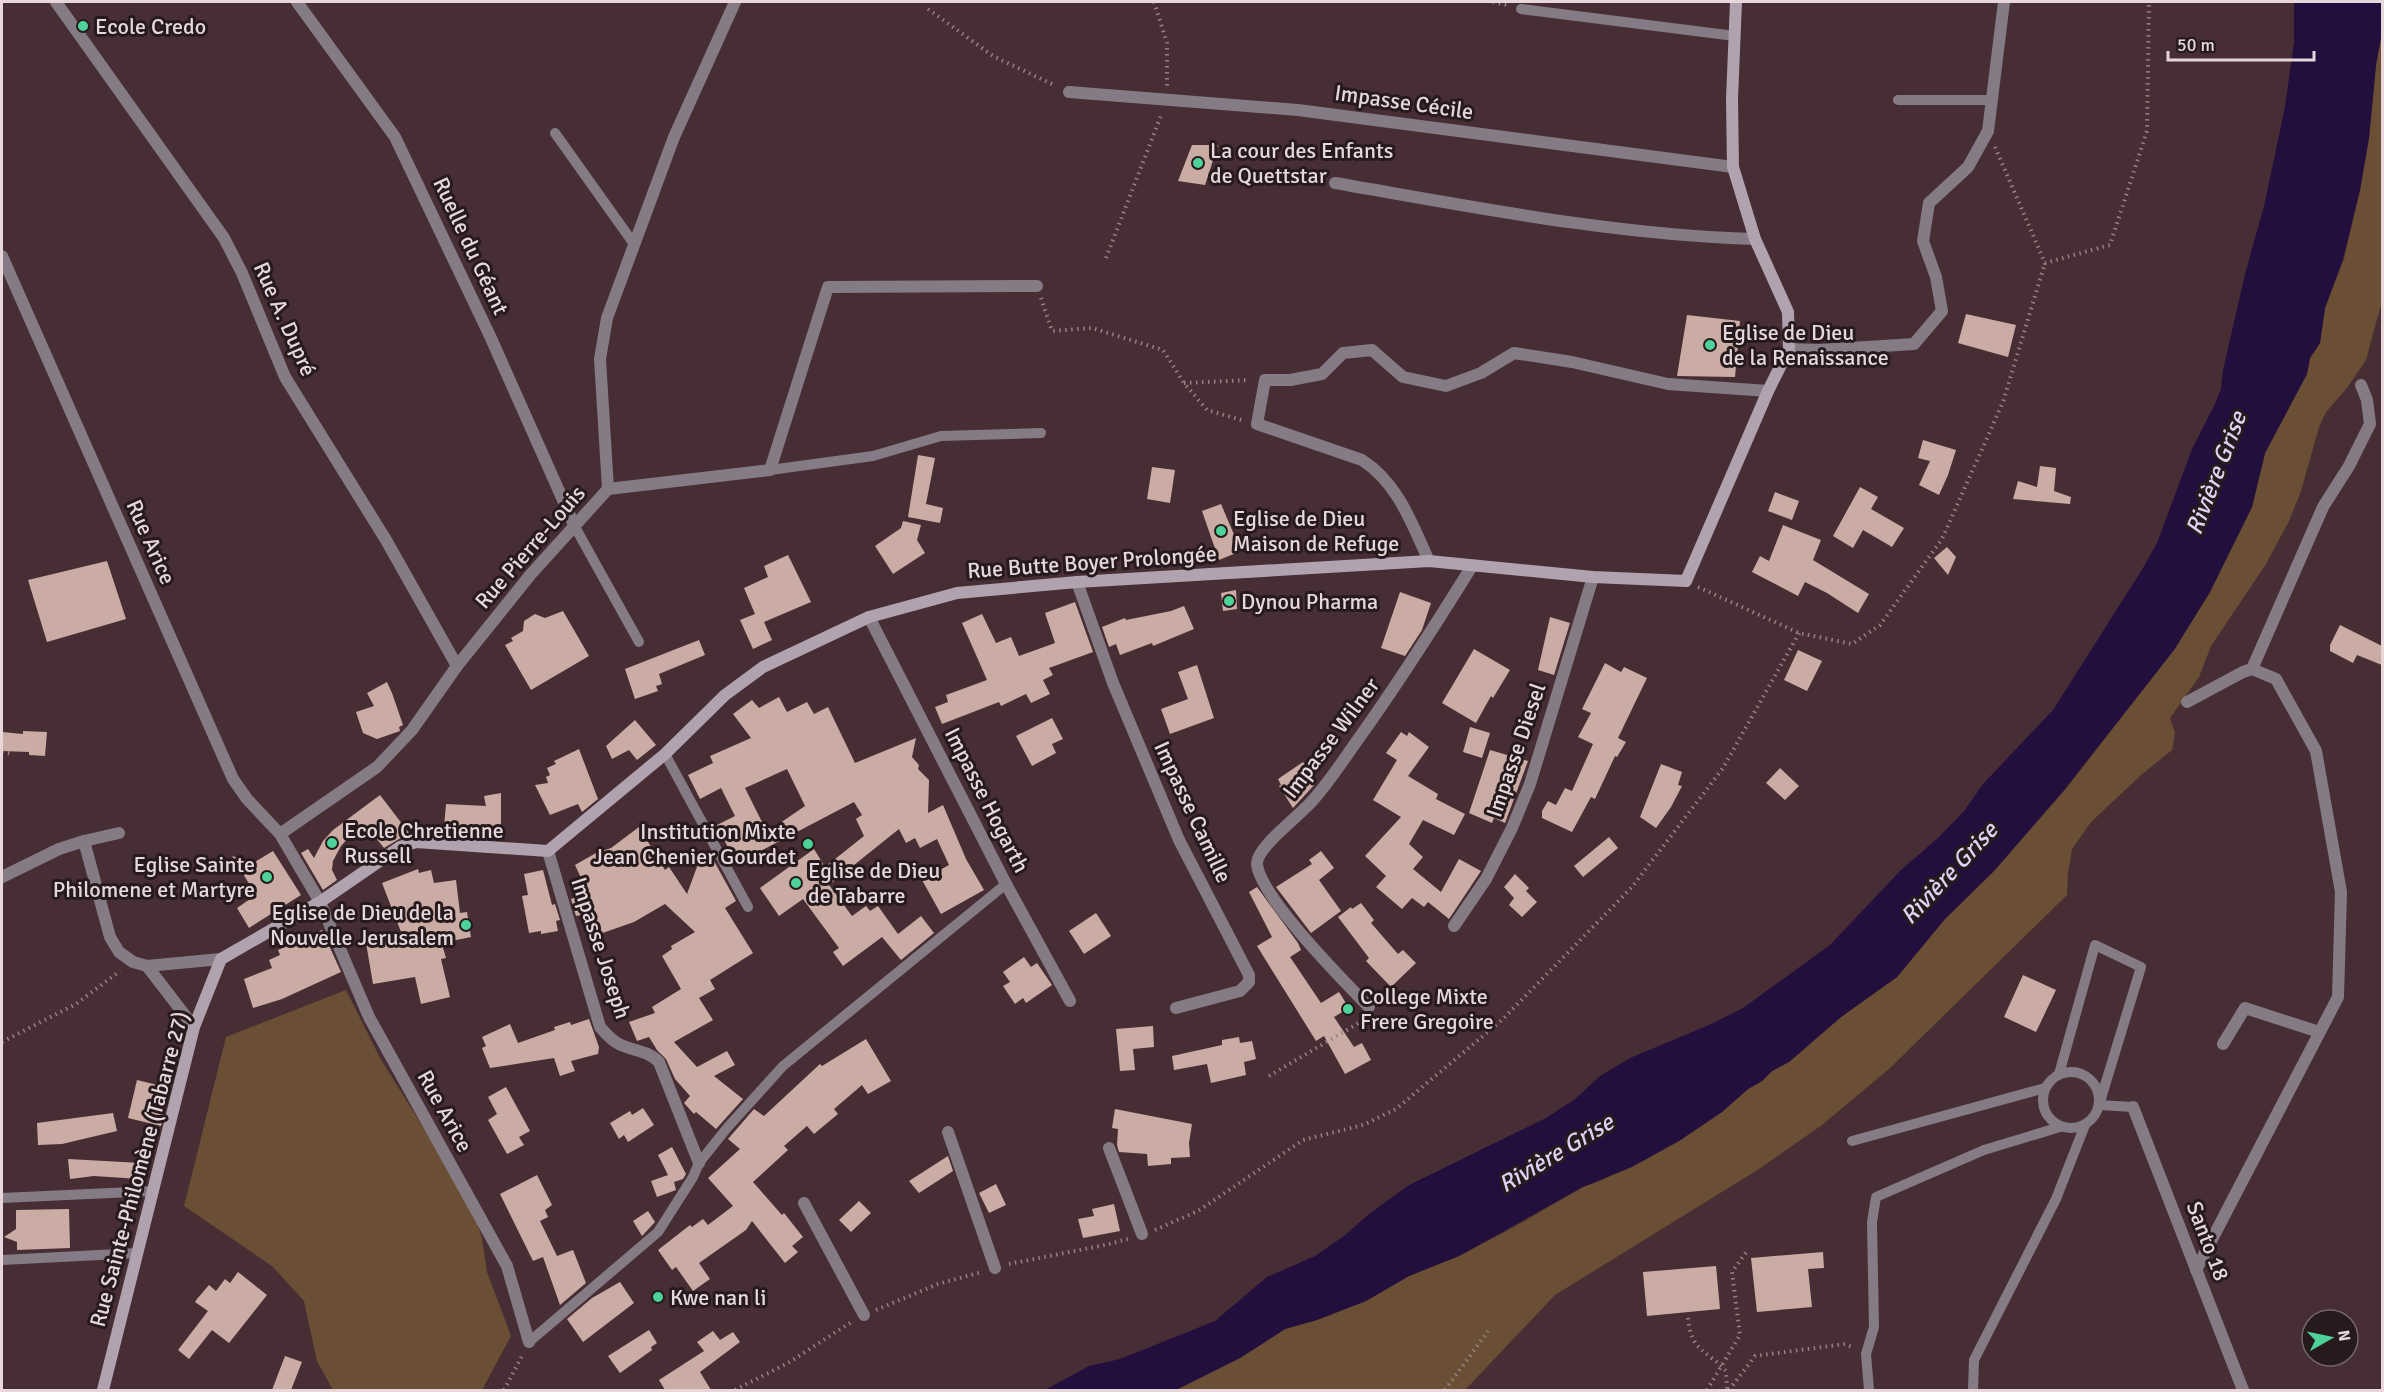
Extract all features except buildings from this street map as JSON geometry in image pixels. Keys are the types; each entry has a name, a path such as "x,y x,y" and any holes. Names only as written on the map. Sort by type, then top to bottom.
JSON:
{"street":[{"name":"Rue A. Dupré","path":"56,2 224,238 242,273 285,378 386,540 457,666"},
{"name":"Ruelle du Géant","path":"297,2 395,137 485,326 575,527"},
{"name":"Rue Pierre-Louis","path":"280,834 377,767 412,730 457,666 531,574 608,489 600,359 607,318 674,137 735,2"},
{"path":"1686,581 1768,391 1789,349 1788,312 1755,239 1733,167 1732,99 1736,2"},
{"path":"1789,349 1819,350 1914,344 1942,310 1936,277 1923,241 1929,203 1968,167 1988,132 2004,2"},
{"name":"Impasse Cécile","path":"1069,92 1298,110 1733,167"},
{"path":"1335,183 1512,213 1711,238 1755,239"},
{"name":"Rue Arice","path":"2,256 233,779 280,834"},
{"path":"608,489 770,470 828,287 1037,286"},
{"path":"1429,561 1406,510 1386,480 1374,468 1362,460 1257,424 1265,380 1290,380 1322,374 1343,353 1372,350 1403,377 1446,386 1481,373 1514,353 1572,362 1668,384 1768,391"},
{"path":"2252,669 2323,507 2349,466 2370,424 2367,400 2361,385"},
{"name":"Rue Butte Boyer Prolongée","path":"548,850 665,754 725,695 763,667 869,617 957,593 1077,582 1429,561 1593,577 1686,581"},
{"name":"Impasse Wilner","path":"1369,1007 1333,970 1284,913 1260,876 1258,855 1274,837 1302,814 1321,791 1401,680 1472,566"},
{"name":"Impasse Diesel","path":"1454,926 1486,879 1512,828 1530,784 1593,577"},
{"name":"Impasse Camille","path":"1077,582 1113,682 1179,840 1249,975 1249,982 1240,991 1176,1008"},
{"name":"Impasse Hogarth","path":"869,617 1006,884 1070,1001"},
{"path":"2187,702 2252,669 2276,679 2316,751 2341,892 2338,997 2196,1270"},
{"path":"2,877 59,849 118,833"},
{"path":"280,834 320,902"},
{"path":"84,841 110,937 119,952 133,962 147,966 221,959 320,902 400,847 408,844 416,842 548,850"},
{"name":"Impasse Joseph","path":"548,850 600,1027 611,1039 621,1045 648,1053 659,1062 699,1163"},
{"name":"Rue Arice","path":"320,902 369,1017 507,1266 530,1342"},
{"name":"Rue Sainte-Philomène (Tabarre 27)","path":"103,1390 194,1027 221,959"},
{"path":"147,966 194,1027"},
{"path":"2223,1044 2245,1008 2319,1032"},
{"name":"Santo 18","path":"2133,1107 2243,1390"},
{"path":"948,1132 995,1268"},
{"path":"1108,1148 1142,1234"},
{"path":"804,1203 864,1315"}],"lane":[{"path":"1521,9 1735,36"},
{"path":"1898,100 1992,100"},
{"path":"555,133 634,244"},
{"path":"770,470 873,456 941,436 1041,433"},
{"path":"575,527 639,642"},
{"path":"665,754 748,907"},
{"path":"530,1342 658,1232 688,1186 699,1163 783,1066 1006,884"},
{"path":"1852,1141 2045,1088 2059,1074 2096,945 2141,967 2099,1105 2092,1119 2085,1125 2070,1129 2052,1122 2043,1107 2045,1088"},
{"path":"2059,1074 2079,1073 2088,1078 2098,1094 2099,1105"},
{"path":"2099,1105 2133,1107"},
{"path":"1973,1390 1974,1360 2056,1199 2085,1125"},
{"path":"1869,1390 1866,1354 1874,1327 1872,1221 1876,1197 1984,1150 2060,1126"},
{"path":"2,1198 154,1191"},
{"path":"2,1260 138,1253"}],"path":[{"path":"1106,258 1167,101 1167,43 1154,2"},
{"path":"2045,263 2110,245 2147,131 2149,2"},
{"path":"928,9 993,56 1069,92"},
{"path":"1686,581 1799,633 1852,644 1880,625 1942,539 2003,402 2045,263 1988,132"},
{"path":"1037,286 1052,331 1092,328 1163,350 1184,383 1207,410 1257,424"},
{"path":"1184,383 1265,380"},
{"path":"735,1390 788,1363 864,1315 938,1284 1018,1261 1105,1245 1162,1228 1198,1211 1303,1140 1363,1125 1396,1109 1502,1020 1639,878 1723,768 1799,633"},
{"path":"2,752 14,754"},
{"path":"2,1042 76,1004 133,962"},
{"path":"1269,1076 1369,1017 1369,1007"},
{"path":"1707,1390 1740,1335 1732,1272 1747,1251"},
{"path":"1688,1318 1689,1333 1697,1347 1726,1371 1728,1390"},
{"path":"1445,1390 1488,1331"},
{"path":"504,1390 530,1342"},
{"path":"1728,1390 1755,1356 1845,1344 1866,1354"}],"shaded area":[{"path":"2382,32 2382,301 2366,360 2347,388 2326,412 2319,427 2301,491 2289,521 2266,564 2211,646 2199,677 2170,718 2175,733 2172,750 2140,776 2091,822 2072,849 2067,895 1890,1068 1822,1125 1759,1169 1555,1295 1465,1390 1176,1390 1240,1358 1285,1329 1317,1320 1366,1301 1409,1276 1459,1256 1507,1231 1583,1187 1600,1181 1679,1141 1722,1112 1772,1071 1789,1062 1841,1017 1897,977 1945,919 1994,871 2065,790 2174,650 2210,592 2252,507 2265,453 2307,374 2310,358 2320,343 2325,308 2344,259 2369,138 2376,65"},
{"path":"346,990 380,1058 471,1204 482,1238 487,1272 511,1336 482,1390 333,1390 317,1361 304,1301 272,1266 184,1206 226,1037"}],"water":[{"name":"Rivière Grise","path":"2294,2 2382,2 2382,32 2360,190 2343,259 2325,308 2320,343 2310,358 2307,374 2265,453 2252,507 2210,592 2174,650 2064,790 1994,871 1945,919 1897,977 1841,1017 1789,1062 1772,1071 1722,1112 1679,1141 1632,1167 1583,1187 1459,1256 1409,1276 1366,1301 1317,1320 1285,1329 1240,1358 1176,1390 1045,1390 1089,1366 1120,1359 1215,1321 1267,1277 1315,1256 1409,1185 1546,1118 1575,1099 1600,1076 1630,1058 1743,1008 1830,945 1901,870 1939,837 1964,811 1983,784 2053,710 2143,568 2157,543 2192,449 2215,404 2221,389 2223,370 2245,274 2264,206 2285,107 2294,42"}],"place":[{"name":"Ecole Credo","path":"83,26"},
{"name":"La cour des Enfants de Quettstar","path":"1198,163"},
{"name":"Eglise de Dieu de la Renaissance","path":"1710,345"},
{"name":"Eglise de Dieu Maison de Refuge","path":"1221,531"},
{"name":"Dynou Pharma","path":"1229,601"},
{"name":"Ecole Chretienne Russell","path":"332,843"},
{"name":"Institution Mixte Jean Chenier Gourdet","path":"808,844"},
{"name":"Eglise Sainte Philomene et Martyre","path":"267,877"},
{"name":"Eglise de Dieu de Tabarre","path":"796,883"},
{"name":"Eglise de Dieu de la Nouvelle Jerusalem","path":"466,925"},
{"name":"College Mixte Frere Gregoire","path":"1348,1009"},
{"name":"Kwe nan li","path":"658,1297"}]}
